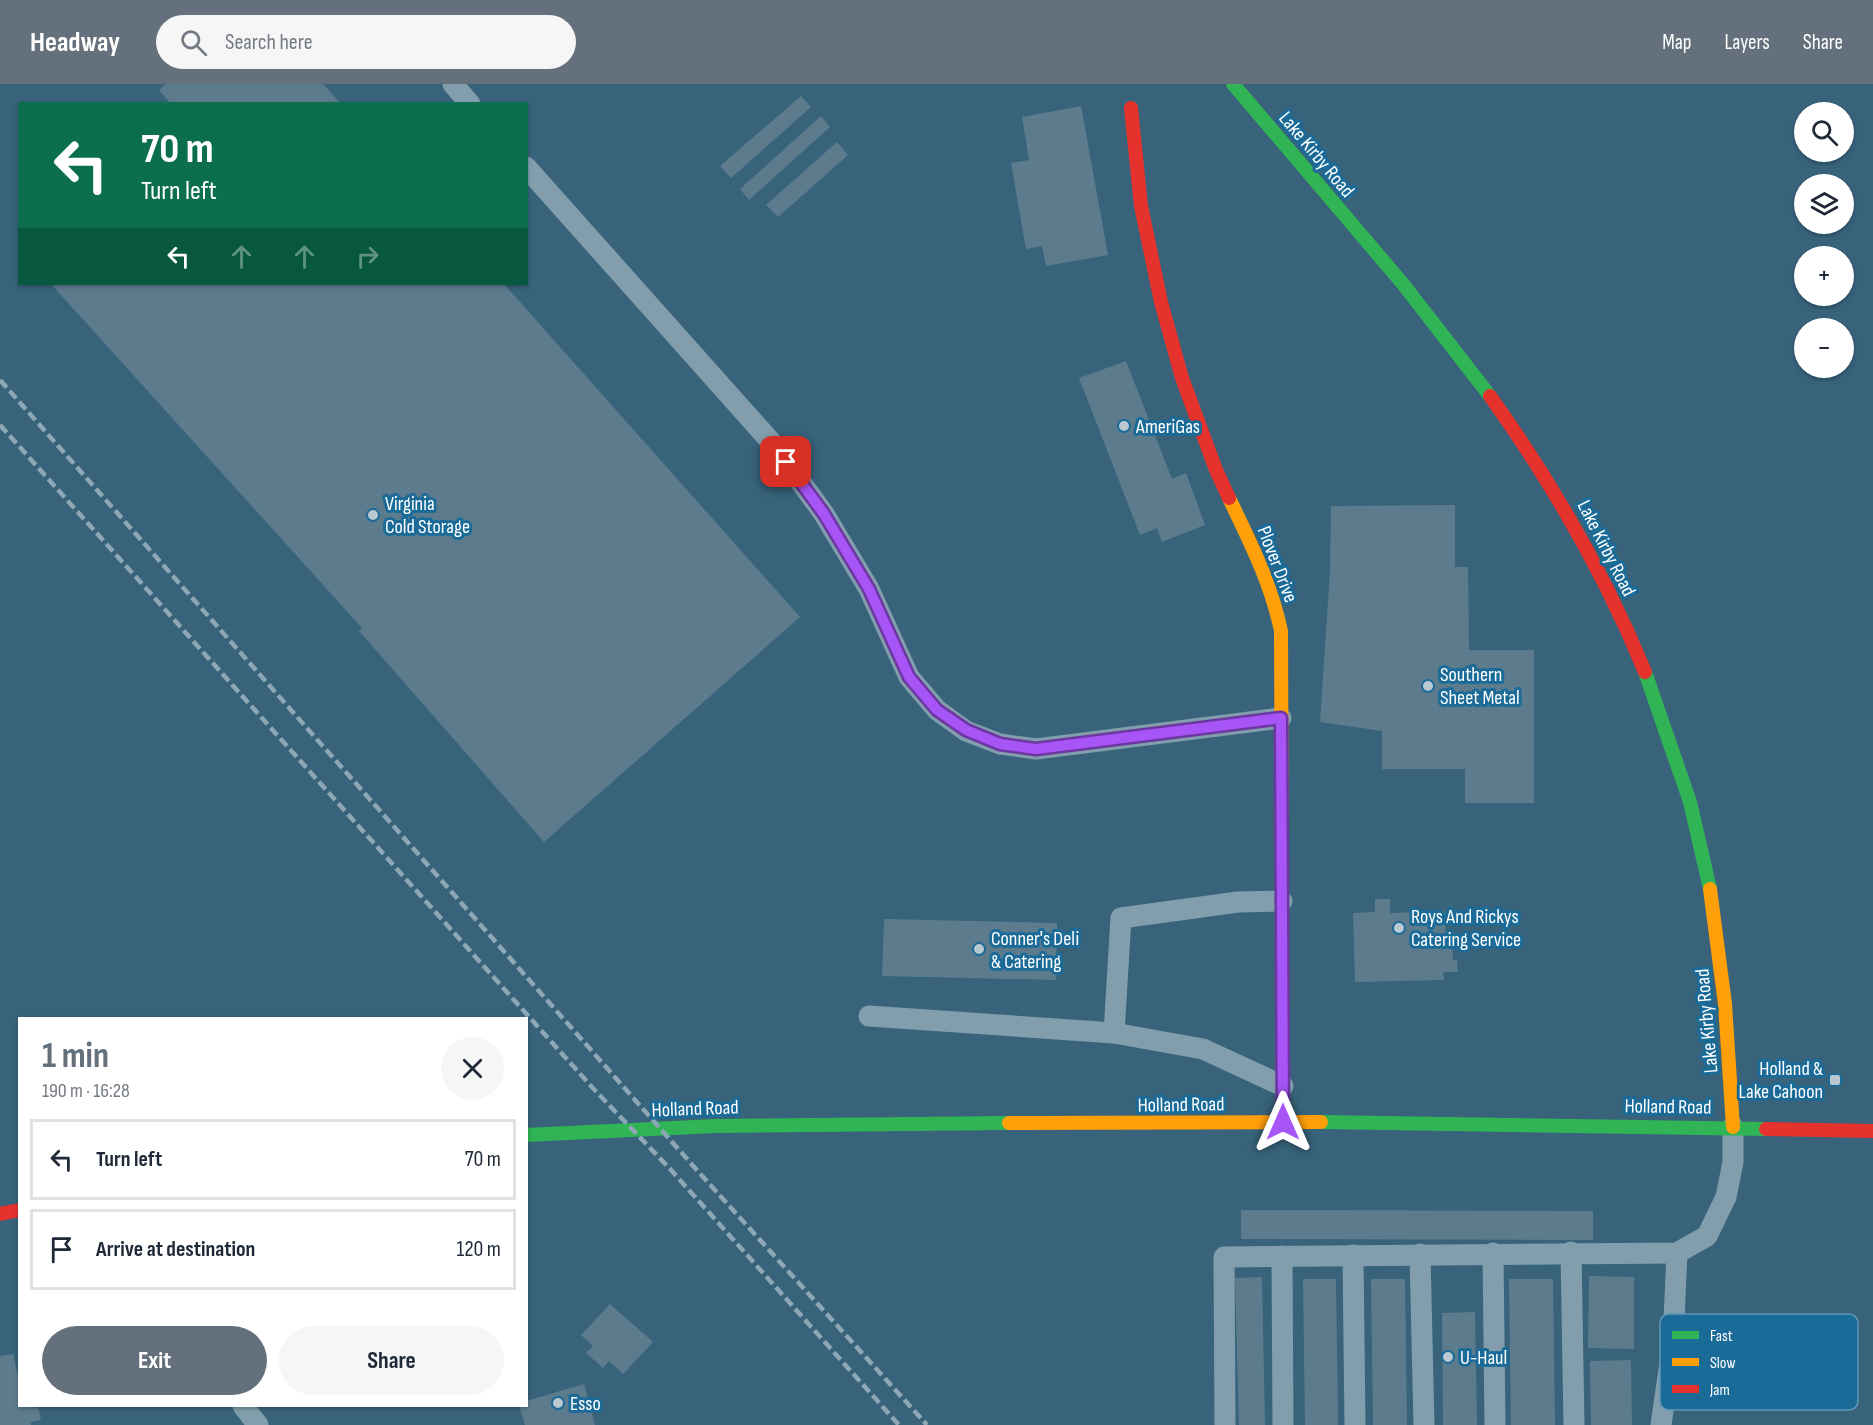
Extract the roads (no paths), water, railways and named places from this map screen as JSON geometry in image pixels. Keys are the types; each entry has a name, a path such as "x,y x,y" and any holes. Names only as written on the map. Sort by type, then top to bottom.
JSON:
{"street":[{"name":"Lake Kirby Road","path":"1233,84 1435,324 1493,399 1559,497 1604,579 1656,699 1690,803 1709,886 1726,993 1734,1127"},
{"name":"Plover Drive","path":"1131,108 1141,206 1161,302 1182,378 1216,470 1262,566 1274,598 1281,631 1283,1122"},
{"name":"Holland Road","path":"528,1135 814,1124 1283,1122 1734,1127 1873,1131"},
{"path":"0,1214 18,1210"}],"lane":[{"path":"453,84 468,102"},
{"path":"528,169 773,444 824,514 869,589 909,677 937,710 966,730 992,741 1036,749 1281,718"},
{"path":"1114,1033 1121,918 1238,902 1282,901"},
{"path":"869,1016 1114,1033 1203,1049 1282,1086"},
{"path":"1224,1425 1224,1257 1571,1252 1677,1253 1707,1236 1726,1197 1733,1162 1734,1127"},
{"path":"1571,1252 1574,1425"},
{"path":"1493,1253 1495,1425"},
{"path":"1674,1314 1677,1253"},
{"path":"1420,1254 1424,1425"},
{"path":"1353,1255 1355,1425"},
{"path":"1282,1256 1283,1425"},
{"path":"244,1407 258,1425"},
{"path":"1661,1425 1662,1410"}],"railway":[{"path":"0,380 695,1168 927,1425"},
{"path":"0,425 590,1085 671,1170 899,1425"}],"place":[{"name":"AmeriGas","path":"1124,426"},
{"name":"Virginia Cold Storage","path":"373,515"},
{"name":"Southern Sheet Metal","path":"1428,686"},
{"name":"Roys And Rickys Catering Service","path":"1399,928"},
{"name":"Conner's Deli & Catering","path":"979,949"},
{"name":"Holland & Lake Cahoon","path":"1835,1080"},
{"name":"U-Haul","path":"1448,1357"},
{"name":"Esso","path":"558,1403"}]}
